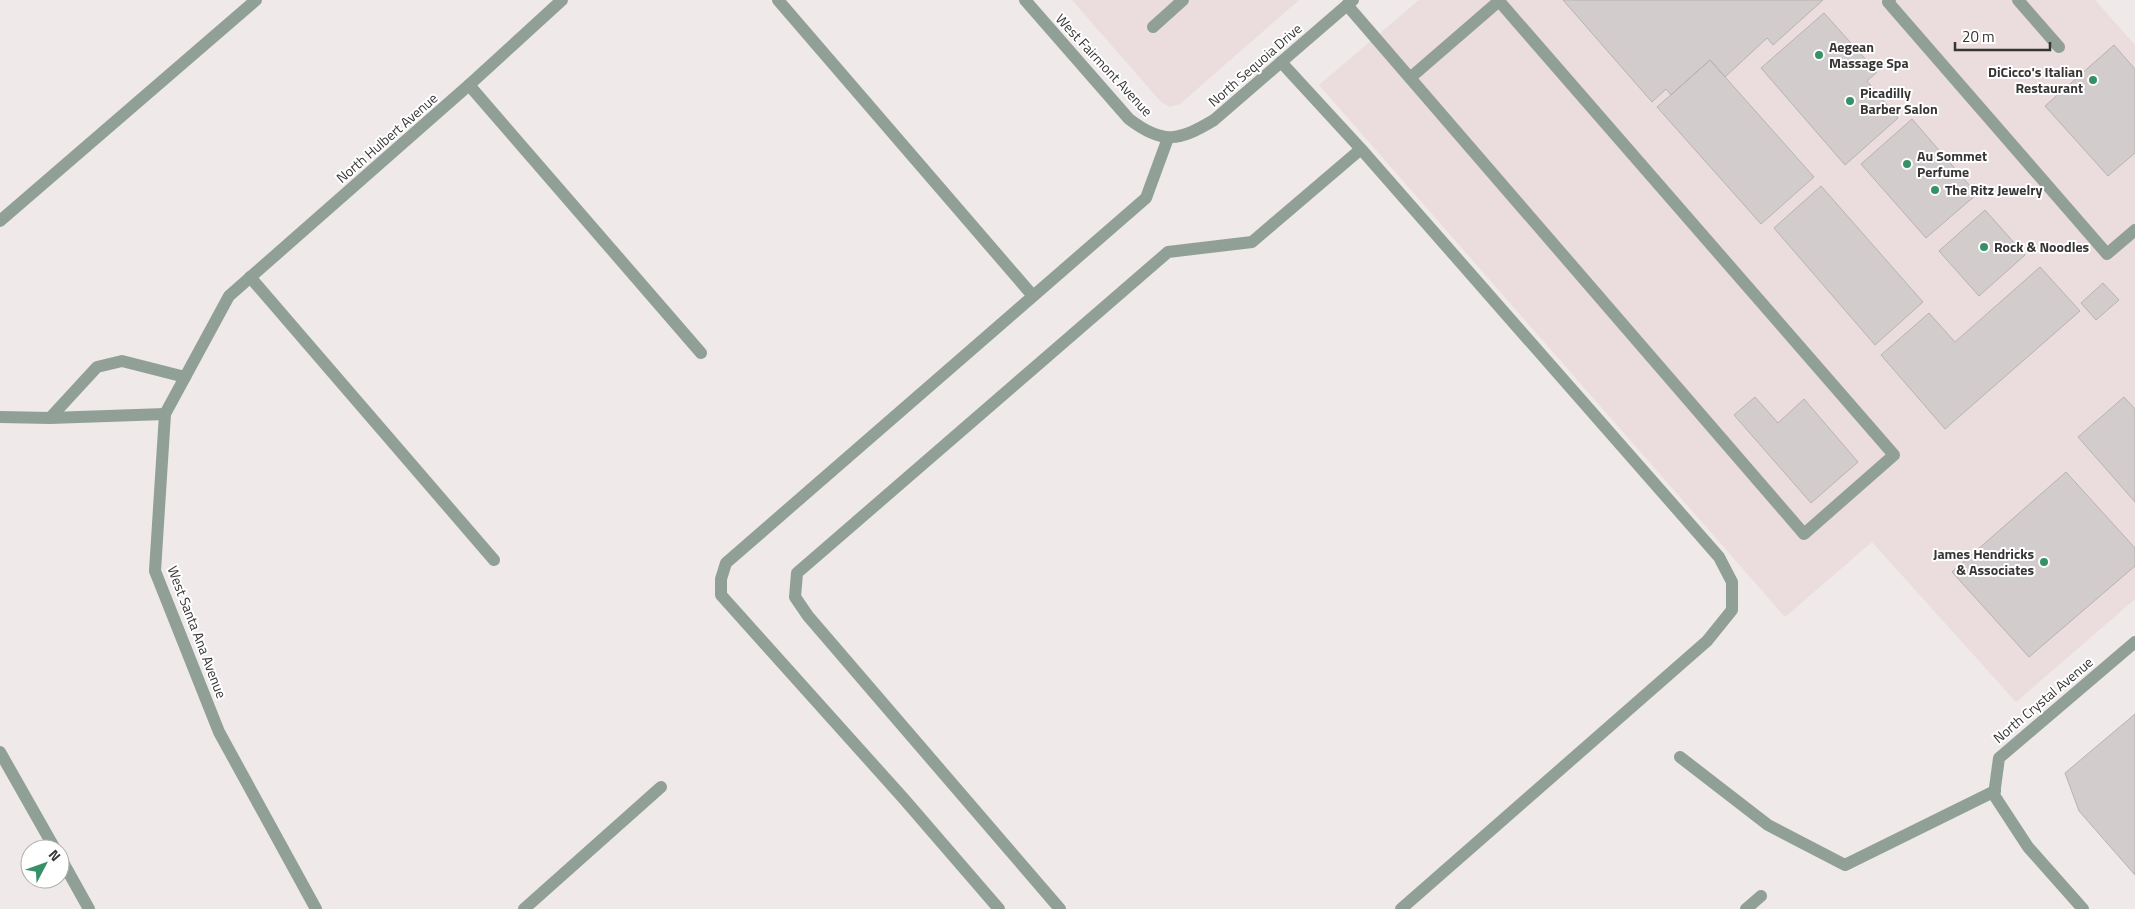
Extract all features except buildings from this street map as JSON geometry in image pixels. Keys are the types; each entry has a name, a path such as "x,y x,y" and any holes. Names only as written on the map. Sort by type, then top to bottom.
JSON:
{"street":[{"path":"0,221 256,0"},
{"name":"North Hulbert Avenue","path":"229,296 469,85 562,0"},
{"path":"778,0 1033,296"},
{"name":"West Fairmont Avenue","path":"1025,0 1129,119 1146,132 1168,138"},
{"path":"1153,27 1183,0"},
{"path":"1890,0 1888,2 2107,254 2135,230"},
{"path":"2018,0 2059,47"},
{"path":"1350,2 1410,78 1804,534 1894,455 1499,1 1410,78"},
{"name":"North Sequoia Drive","path":"1168,138 1191,134 1214,120 1350,2"},
{"path":"1281,62 1361,149 1719,557 1732,582 1732,610 1707,641 1401,909"},
{"path":"469,85 701,354"},
{"path":"999,909 904,798 721,595 721,579 726,563 1146,198 1168,138"},
{"path":"1060,909 808,616 795,597 798,573 1168,252 1252,242 1361,149"},
{"path":"250,278 494,560"},
{"name":"West Santa Ana Avenue","path":"229,296 165,414 155,572 219,732 316,909"},
{"path":"50,418 97,367 122,362 185,376"},
{"path":"0,417 50,418 165,414"},
{"name":"North Crystal Avenue","path":"1994,793 1999,758 2135,642"},
{"path":"0,752 49,839"},
{"path":"1680,757 1768,825 1845,865 1994,793 2028,847 2083,909"},
{"path":"524,909 661,787"},
{"path":"70,876 89,909"},
{"path":"1746,909 1761,896"}],"shaded area":[{"path":"1072,0 1299,0 1180,104 1170,107 1161,102"},
{"path":"1419,0 2095,0 2135,45 2135,599 2016,702 1872,542 1785,617 1319,85"}],"place":[{"name":"Aegean Massage Spa","path":"1819,55"},
{"name":"DiCicco's Italian Restaurant","path":"2093,80"},
{"name":"Picadilly Barber Salon","path":"1850,101"},
{"name":"Au Sommet Perfume","path":"1907,164"},
{"name":"The Ritz Jewelry","path":"1935,190"},
{"name":"Rock & Noodles","path":"1984,247"},
{"name":"James Hendricks & Associates","path":"2044,562"}]}
